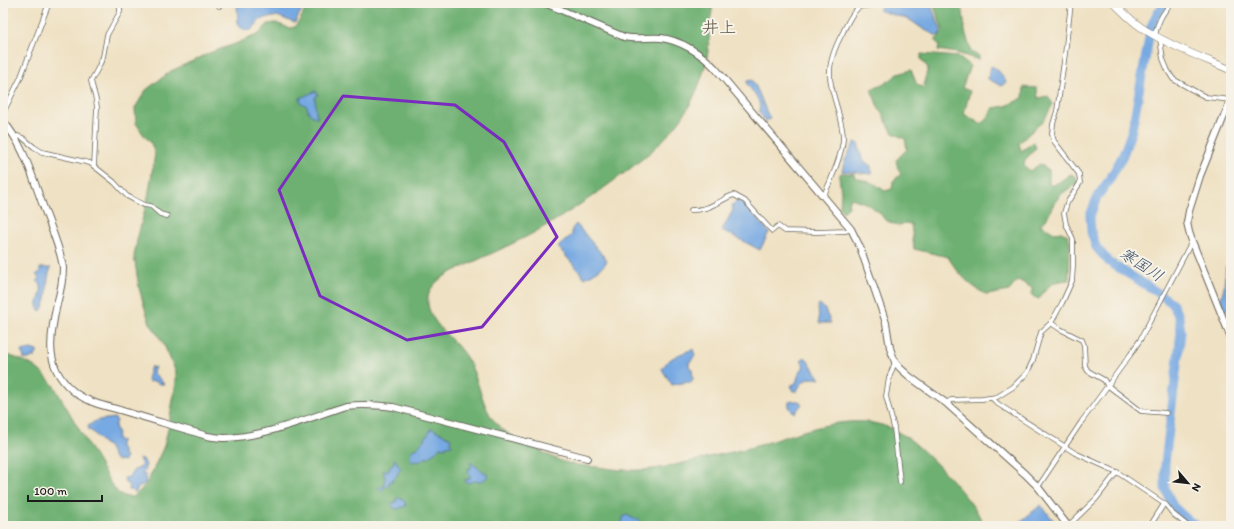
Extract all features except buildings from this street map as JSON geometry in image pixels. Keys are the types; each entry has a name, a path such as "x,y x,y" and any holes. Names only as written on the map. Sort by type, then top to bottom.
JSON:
{"main road":[{"path":"1114,3 1134,22 1156,37 1231,70"}],"street":[{"path":"3,113 20,79 49,3"},
{"path":"94,166 97,108 91,81 103,57 107,35 120,12 120,3"},
{"path":"545,3 624,37 634,39 666,39 680,44 704,58 712,65 723,76 851,229 860,247 882,310 890,348 895,362 910,377 946,403 1025,474 1038,487 1068,526 1096,499 1117,472"},
{"path":"824,196 831,181 843,138 842,127 831,84 830,74 833,56 838,41 857,9 863,6 875,5 878,3"},
{"path":"946,403 950,400 997,397 1013,387 1027,373 1033,360 1041,332 1051,323 1072,281 1072,240 1066,224 1064,213 1067,203 1080,183 1079,174 1054,141 1052,134 1066,54 1071,3"},
{"path":"1171,3 1156,27 1156,37 1168,71 1173,79 1202,95 1231,99 1200,176 1187,222 1192,242 1231,338"},
{"path":"3,121 16,137 54,235 61,258 63,269 62,284 52,324 50,340 51,354 55,367 62,378 69,388 78,395 101,405 207,436 223,438 244,437 265,432 346,406 374,405 393,407 587,458"},
{"path":"16,137 18,136 23,138 42,152 90,163 114,182 127,196 144,206 152,206 160,214 167,216"},
{"path":"691,210 702,209 714,205 729,196 734,195 745,201 772,231 778,226 785,231 846,232 851,229"},
{"path":"1038,487 1064,447 1140,340 1192,242"},
{"path":"1051,323 1082,340 1084,346 1085,366 1088,371 1104,380 1108,385 1141,411 1166,413"},
{"path":"895,362 889,378 886,396 894,428 900,482"},
{"path":"992,398 995,402 1064,447 1096,464 1117,472 1164,504 1173,514 1188,526"},
{"path":"1150,526 1164,504"},
{"path":"1225,526 1231,517"}],"highlighted area":[{"path":"343,96 455,105 504,142 557,237 482,327 407,340 320,296 279,190"}],"green space":[{"path":"306,3 714,3 710,21 707,57 701,79 682,118 664,139 623,174 588,199 539,230 440,279 434,285 428,299 428,306 431,313 439,326 464,353 473,370 487,409 495,422 518,440 564,462 619,470 647,470 760,445 818,427 849,422 878,424 888,427 905,436 937,464 972,505 984,526 3,526 3,354 32,365 54,386 111,484 119,494 127,497 133,497 148,481 164,446 176,382 176,373 163,343 150,323 139,288 134,256 148,197 155,154 151,143 136,123 135,108 146,90 171,71 212,52 259,34 268,24 276,23 289,28 295,27 304,12"},
{"path":"933,3 957,3 963,11 965,31 971,52 979,56 979,60 957,53 938,50 939,44 935,41 943,31"},
{"path":"921,54 958,57 970,66 962,88 970,91 964,114 981,124 988,118 993,108 1006,106 1023,98 1024,87 1037,88 1038,98 1048,96 1053,104 1044,120 1019,143 1021,151 1034,142 1036,148 1025,160 1024,165 1030,171 1040,164 1049,170 1049,183 1051,186 1071,174 1076,177 1077,183 1060,195 1046,220 1040,224 1054,233 1061,232 1068,235 1070,243 1069,280 1054,283 1045,290 1039,299 1032,296 1032,288 1018,280 1009,291 987,295 965,279 948,257 914,249 911,224 904,223 899,226 885,220 879,212 865,203 851,198 848,202 849,207 843,212 840,207 841,193 839,176 841,173 854,174 855,177 875,184 885,191 892,189 893,181 901,174 896,160 907,149 905,139 893,133 878,107 871,89 889,81 898,74 911,70 917,85 925,88 924,82 928,68 921,59"}],"water":[{"path":"237,3 302,3 303,7 295,23 277,16 264,18 258,22 254,28 248,31 238,25"},
{"path":"886,3 930,3 941,30 940,34 937,36 910,20 878,10"},
{"path":"991,66 1002,75 1006,82 1002,86 988,79"},
{"path":"752,80 770,119 765,121 759,112 760,107 758,100 747,84 747,81"},
{"path":"316,91 318,95 315,97 316,113 318,118 312,116 308,111 307,106 301,103 300,98"},
{"path":"855,142 858,143 862,159 871,166 871,170 873,172 872,174 842,171 845,160"},
{"path":"740,199 769,232 760,250 722,230 733,210 732,205"},
{"path":"576,224 607,260 606,263 595,273 585,278 558,247 572,235 572,229"},
{"path":"1226,266 1231,269 1231,309 1224,312 1220,302 1224,287"},
{"path":"40,268 51,268 48,279 46,300 41,311 38,309 38,302 41,288 40,283 37,281 39,278 36,275 40,272"},
{"path":"820,304 824,308 831,323 819,323 818,305"},
{"path":"31,349 37,351 35,357 24,359 23,354 21,353 22,351"},
{"path":"693,349 695,356 689,363 689,367 692,369 693,378 691,383 687,382 672,385 662,369 668,361"},
{"path":"805,357 820,379 812,378 806,380 801,384 797,391 793,391 790,386 796,383 800,370 802,370 803,367 801,360"},
{"path":"151,366 152,368 155,367 153,372 164,384 153,381 149,382 147,379"},
{"path":"798,401 802,404 795,413 789,407 789,402"},
{"path":"115,418 117,421 115,426 118,434 117,437 118,440 122,441 120,443 120,447 123,450 123,456 126,457 124,461 118,461 114,458 109,448 89,430 88,426 99,420"},
{"path":"430,429 451,438 450,442 452,445 446,446 446,448 440,447 429,458 425,458 418,462 413,462 410,460 411,451 417,449 428,435"},
{"path":"139,458 144,460 146,466 142,475 146,475 146,481 135,493 132,490 129,490 128,484 125,483 124,478 129,477 134,470 142,466"},
{"path":"394,459 397,461 401,469 398,471 398,475 389,482 389,485 384,487 382,491 379,488 384,485 385,477 383,470 389,470 389,467 394,463"},
{"path":"470,462 488,475 484,480 468,483 464,480 471,477 468,474 469,468 472,466"},
{"path":"397,498 402,498 406,506 397,509 394,508 392,504 393,502 396,502"},
{"path":"1041,505 1058,526 1015,526"},
{"path":"627,515 636,520 638,518 641,524 638,526 620,526 623,517"}],"waterway":[{"name":"寒国川","path":"1165,3 1155,17 1151,27 1132,130 1123,155 1110,179 1097,197 1090,216 1091,232 1096,247 1109,262 1172,303 1179,317 1181,332 1165,463 1165,488 1173,506 1197,526"}],"district":[{"name":"井上","path":"719,27"}]}
